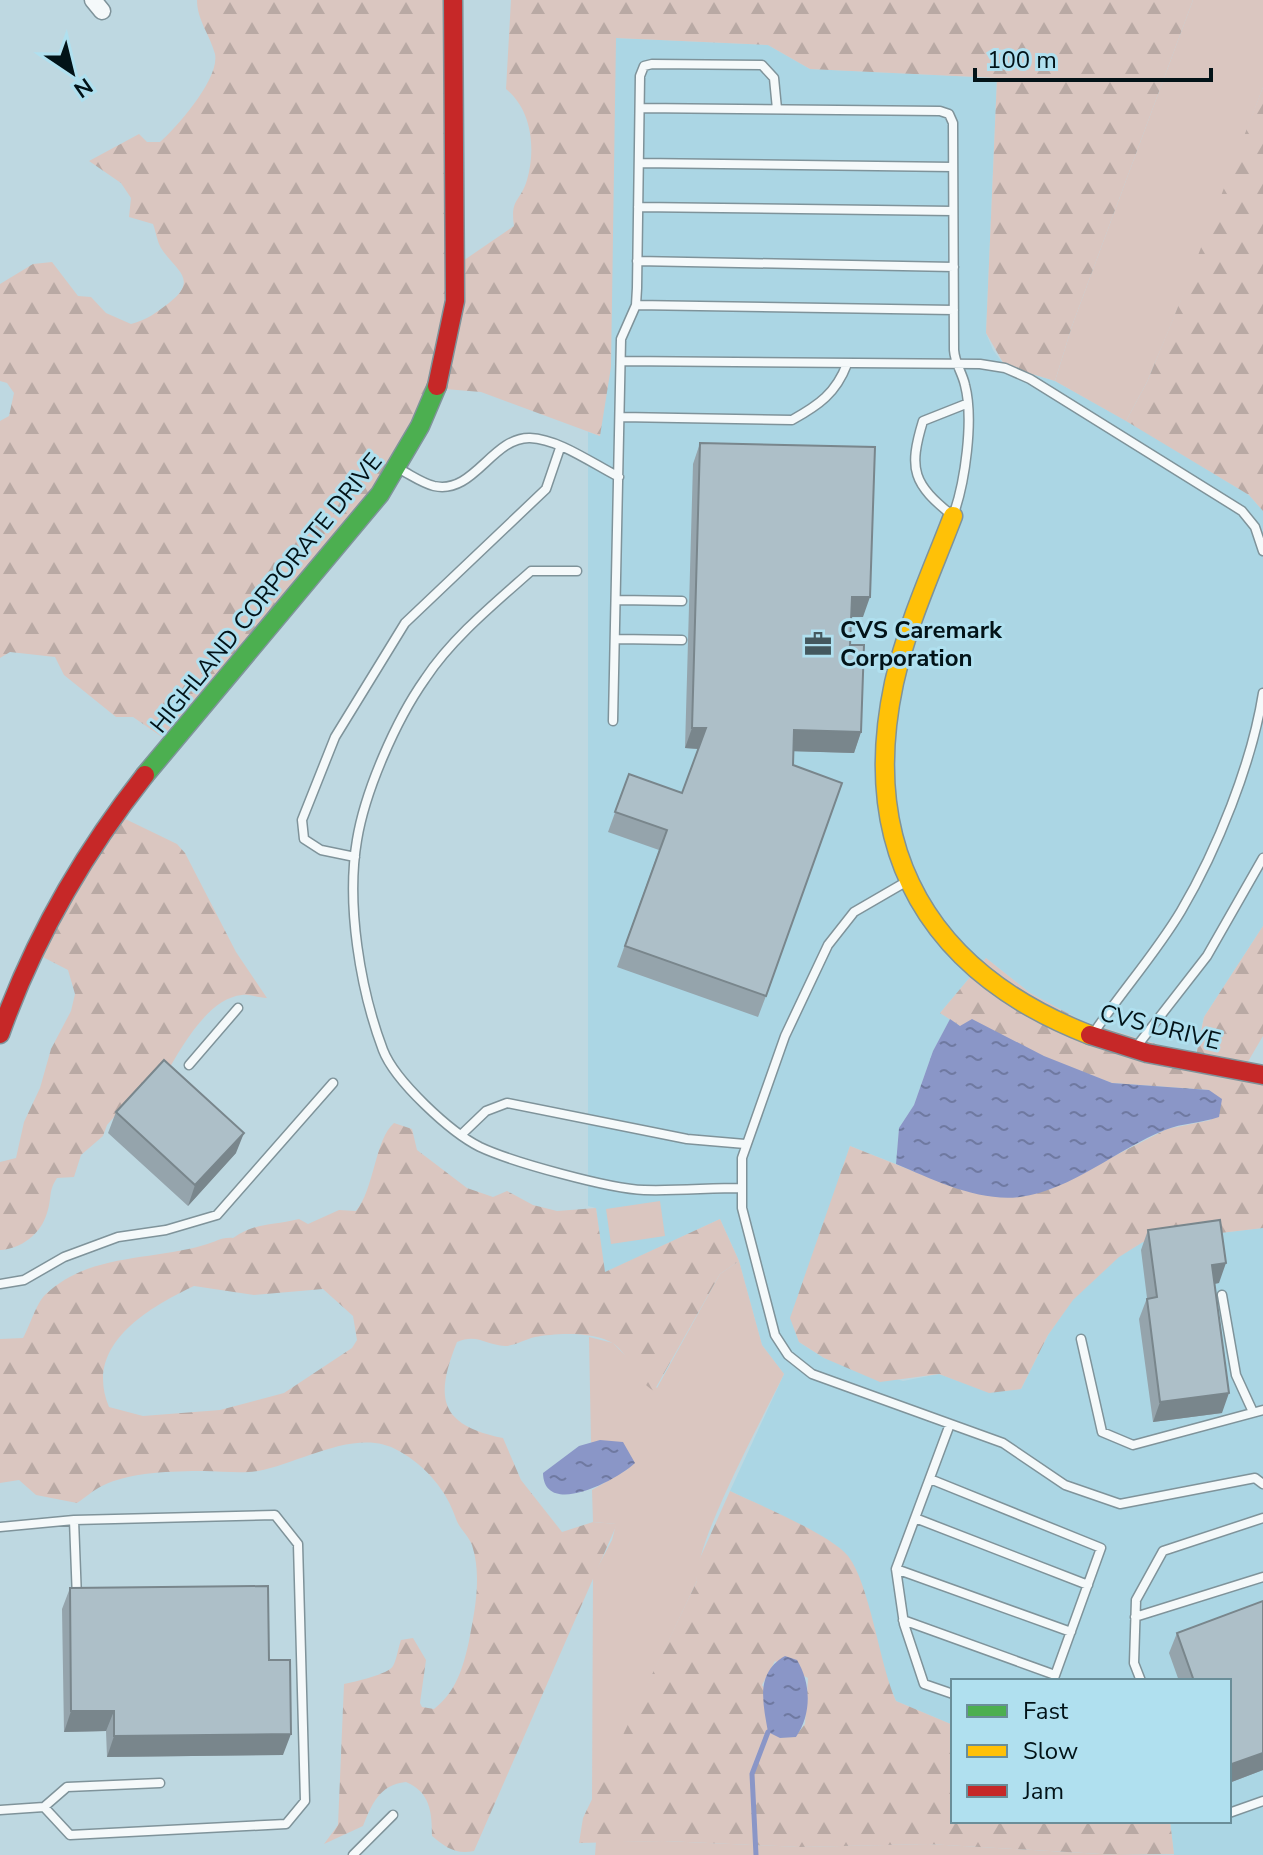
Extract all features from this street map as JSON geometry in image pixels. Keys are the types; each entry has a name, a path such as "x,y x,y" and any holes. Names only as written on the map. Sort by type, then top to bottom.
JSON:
{"street":[{"name":"HIGHLAND CORPORATE DRIVE","path":"0,1034 35,945 68,882 104,828 368,513 400,469 435,392 448,349 455,301 453,0"},
{"name":"CVS DRIVE","path":"953,516 904,649 887,727 887,812 895,850 908,881 934,921 978,967 1031,1006 1092,1035 1134,1049 1263,1075"}],"lane":[{"path":"613,721 618,600 621,339 636,305 640,108 644,66 762,65 774,78 777,109"},
{"path":"640,108 943,111 952,120 955,365 965,386 966,404 965,479 953,516 932,500 915,478 914,451 923,421 966,404"},
{"path":"639,163 953,167"},
{"path":"638,207 953,211"},
{"path":"637,261 954,267"},
{"path":"636,305 954,310"},
{"path":"621,361 1005,368 1030,379 1242,511 1255,527 1263,551"},
{"path":"621,417 792,420 817,407 838,387 847,364"},
{"path":"400,469 433,486 449,485 471,474 515,441 539,439 619,477"},
{"path":"355,857 321,850 304,839 302,820 335,737 405,623 546,489 560,448"},
{"path":"577,571 531,571 489,609 425,678 389,745 361,826 355,857 356,942 384,1052 427,1108 479,1146 521,1162 641,1190 742,1188"},
{"path":"618,600 682,601"},
{"path":"617,639 682,640"},
{"path":"1092,1035 1179,913 1203,871 1257,728 1263,693"},
{"path":"1134,1049 1207,956 1263,858"},
{"path":"908,881 854,912 836,932 789,1025 745,1144 742,1208 775,1335 788,1355 812,1374 1003,1443 1065,1485 1120,1504 1255,1478 1263,1484"},
{"path":"189,1065 238,1008"},
{"path":"0,1284 24,1280 64,1257 118,1237 166,1230 217,1215 333,1083"},
{"path":"462,1134 486,1111 507,1103 687,1139 745,1144"},
{"path":"1081,1339 1102,1432 1115,1440 1133,1445 1258,1411 1236,1375 1222,1295"},
{"path":"950,1424 896,1569 903,1620 924,1684 951,1693"},
{"path":"903,1620 1054,1678 1101,1548 930,1479"},
{"path":"0,1527 74,1520 275,1515 298,1544 305,1801 286,1824 70,1835 44,1807"},
{"path":"915,1518 1088,1585"},
{"path":"1140,1679 1134,1663 1136,1600 1163,1551 1263,1518"},
{"path":"74,1520 77,1599"},
{"path":"896,1569 1071,1632"},
{"path":"1135,1617 1263,1577"},
{"path":"0,1810 44,1807 67,1787 160,1783"},
{"path":"1231,1812 1263,1801"},
{"path":"353,1855 393,1815"}],"shaded area":[{"path":"615,38 768,45 810,69 997,78 986,333 993,350 1005,366 1055,381 1137,427 1249,495 1263,511 1263,926 1204,1017 1195,1056 1084,1022 1030,993 986,958 940,1013 950,1019 933,1051 914,1105 899,1128 896,1164 850,1146 792,1322 799,1342 824,1358 903,1381 939,1374 989,1392 1021,1389 1048,1335 1073,1299 1118,1257 1143,1242 1263,1228 1263,1855 1174,1855 1170,1823 1231,1823 1231,1679 951,1679 951,1724 896,1701 887,1679 768,1509 730,1491 784,1374 762,1345 739,1261 720,1219 604,1273 596,1208 588,1206 588,432 600,436"}],"green space":[{"path":"197,0 453,0 457,265 514,226 515,205 530,168 530,131 522,108 506,89 511,0 1193,0 1072,326 1055,381 1005,366 986,333 997,78 810,69 768,45 616,38 611,367 600,436 481,392 433,388 395,468 162,737 133,717 116,717 64,675 55,657 10,652 0,658 0,421 9,416 14,393 7,383 0,381 0,284 33,264 52,262 78,296 91,297 106,313 131,324 152,315 178,295 183,287 182,275 161,248 153,224 129,217 131,198 121,183 89,161 139,134 147,142 160,142 196,101 215,64 215,54 199,14"},
{"path":"1193,0 1263,0 1263,87 1205,243 1147,382 1126,421 1055,381 1072,326"},
{"path":"1263,87 1263,511 1249,495 1126,421 1147,382 1180,302"},
{"path":"113,813 177,844 185,853 236,952 267,998 245,995 230,998 207,1014 166,1074 148,1079 107,1125 103,1136 81,1155 74,1177 57,1178 44,1221 35,1234 15,1247 0,1250 0,1162 16,1158 24,1122 40,1088 51,1049 71,1011 75,994 68,970 33,952"},
{"path":"1263,926 1263,1036 1246,1065 1263,1069 1263,1228 1143,1242 1119,1257 1073,1300 1048,1335 1021,1389 989,1393 939,1374 880,1382 824,1358 799,1342 790,1318 850,1146 953,1187 1020,1197 1052,1188 1167,1129 1211,1120 1209,1090 1112,1083 960,1026 940,1013 986,958 1030,993 1084,1022 1196,1056 1204,1017"},
{"path":"394,1123 412,1129 417,1150 467,1188 493,1197 507,1191 533,1205 557,1211 596,1208 605,1272 720,1219 739,1261 720,1274 654,1391 642,1381 620,1349 597,1337 554,1335 505,1346 476,1339 457,1342 445,1394 455,1417 466,1426 503,1438 521,1480 562,1532 593,1522 617,1524 474,1851 468,1852 451,1849 432,1836 425,1797 406,1782 383,1791 373,1803 363,1826 324,1844 338,1825 344,1684 390,1669 401,1640 413,1638 426,1660 420,1703 422,1707 434,1709 453,1687 467,1651 476,1593 477,1569 472,1545 441,1489 418,1464 383,1444 366,1442 329,1449 258,1471 138,1475 113,1481 77,1503 36,1495 19,1480 0,1483 0,1339 23,1338 46,1294 63,1281 101,1265 233,1238 264,1225 299,1219 308,1224 339,1210 356,1211 367,1191 378,1152","holes":["194,1286 254,1295 323,1289 353,1316 357,1340 352,1348 284,1393 220,1410 143,1416 109,1407 103,1385 105,1365 112,1347 140,1318"]},
{"path":"660,1201 665,1236 611,1244 606,1209"},
{"path":"739,1261 762,1345 784,1374 718,1510 699,1563 697,1581 592,1802 593,1576 612,1540 616,1524 593,1522 592,1490 628,1469 591,1442 589,1337 613,1343 657,1388 720,1274"},
{"path":"730,1491 826,1538 848,1556 856,1569 896,1701 951,1724 951,1823 1170,1823 1174,1854 1118,1855 928,1844 800,1847 664,1841 579,1843 583,1818 697,1581 696,1567","holes":["775,1661 808,1678 805,1724 795,1737 762,1685"]},
{"path":"664,1841 800,1847 928,1844 1118,1855 595,1855 596,1842"}],"water":[{"path":"950,1019 960,1026 972,1019 1044,1056 1112,1083 1209,1090 1222,1099 1219,1117 1165,1130 1076,1178 1039,1193 1004,1198 972,1193 941,1183 896,1164 899,1128 914,1105 933,1051"},
{"path":"600,1440 623,1442 635,1463 613,1478 582,1492 555,1493 546,1486 543,1473 579,1446"},
{"path":"785,1656 797,1660 802,1669 808,1698 805,1718 796,1737 780,1738 768,1732 763,1690 769,1671"}],"building":[{"path":"700,443 875,447 870,597 852,597 850,645 864,645 861,732 794,730 793,765 842,783 766,996 625,946 667,830 615,812 629,774 682,793 706,728 692,728"},
{"path":"164,1060 244,1133 195,1185 116,1112"},
{"path":"1220,1220 1226,1263 1212,1265 1229,1393 1160,1402 1147,1299 1157,1297 1148,1230"},
{"path":"268,1586 269,1660 290,1660 291,1734 114,1736 114,1711 71,1711 70,1588"},
{"path":"1263,1601 1263,1753 1231,1764 1231,1679 1193,1679 1177,1633"}],"waterway":[{"path":"756,1855 752,1774 768,1732"}],"traffic: fast":[{"path":"145,775 380,494 420,426 437,386"}],"traffic: slow":[{"path":"953,516 913,619 894,683 886,744 887,801 898,852 918,899 948,941 987,978 1034,1009 1090,1035"}],"traffic: jam":[{"path":"437,386 455,301 453,0"},
{"path":"0,1034 28,964 62,898 80,867 145,775"},
{"path":"1090,1035 1147,1053 1263,1075"}],"place":[{"name":"CVS Caremark Corporation","path":"818,644"}]}
